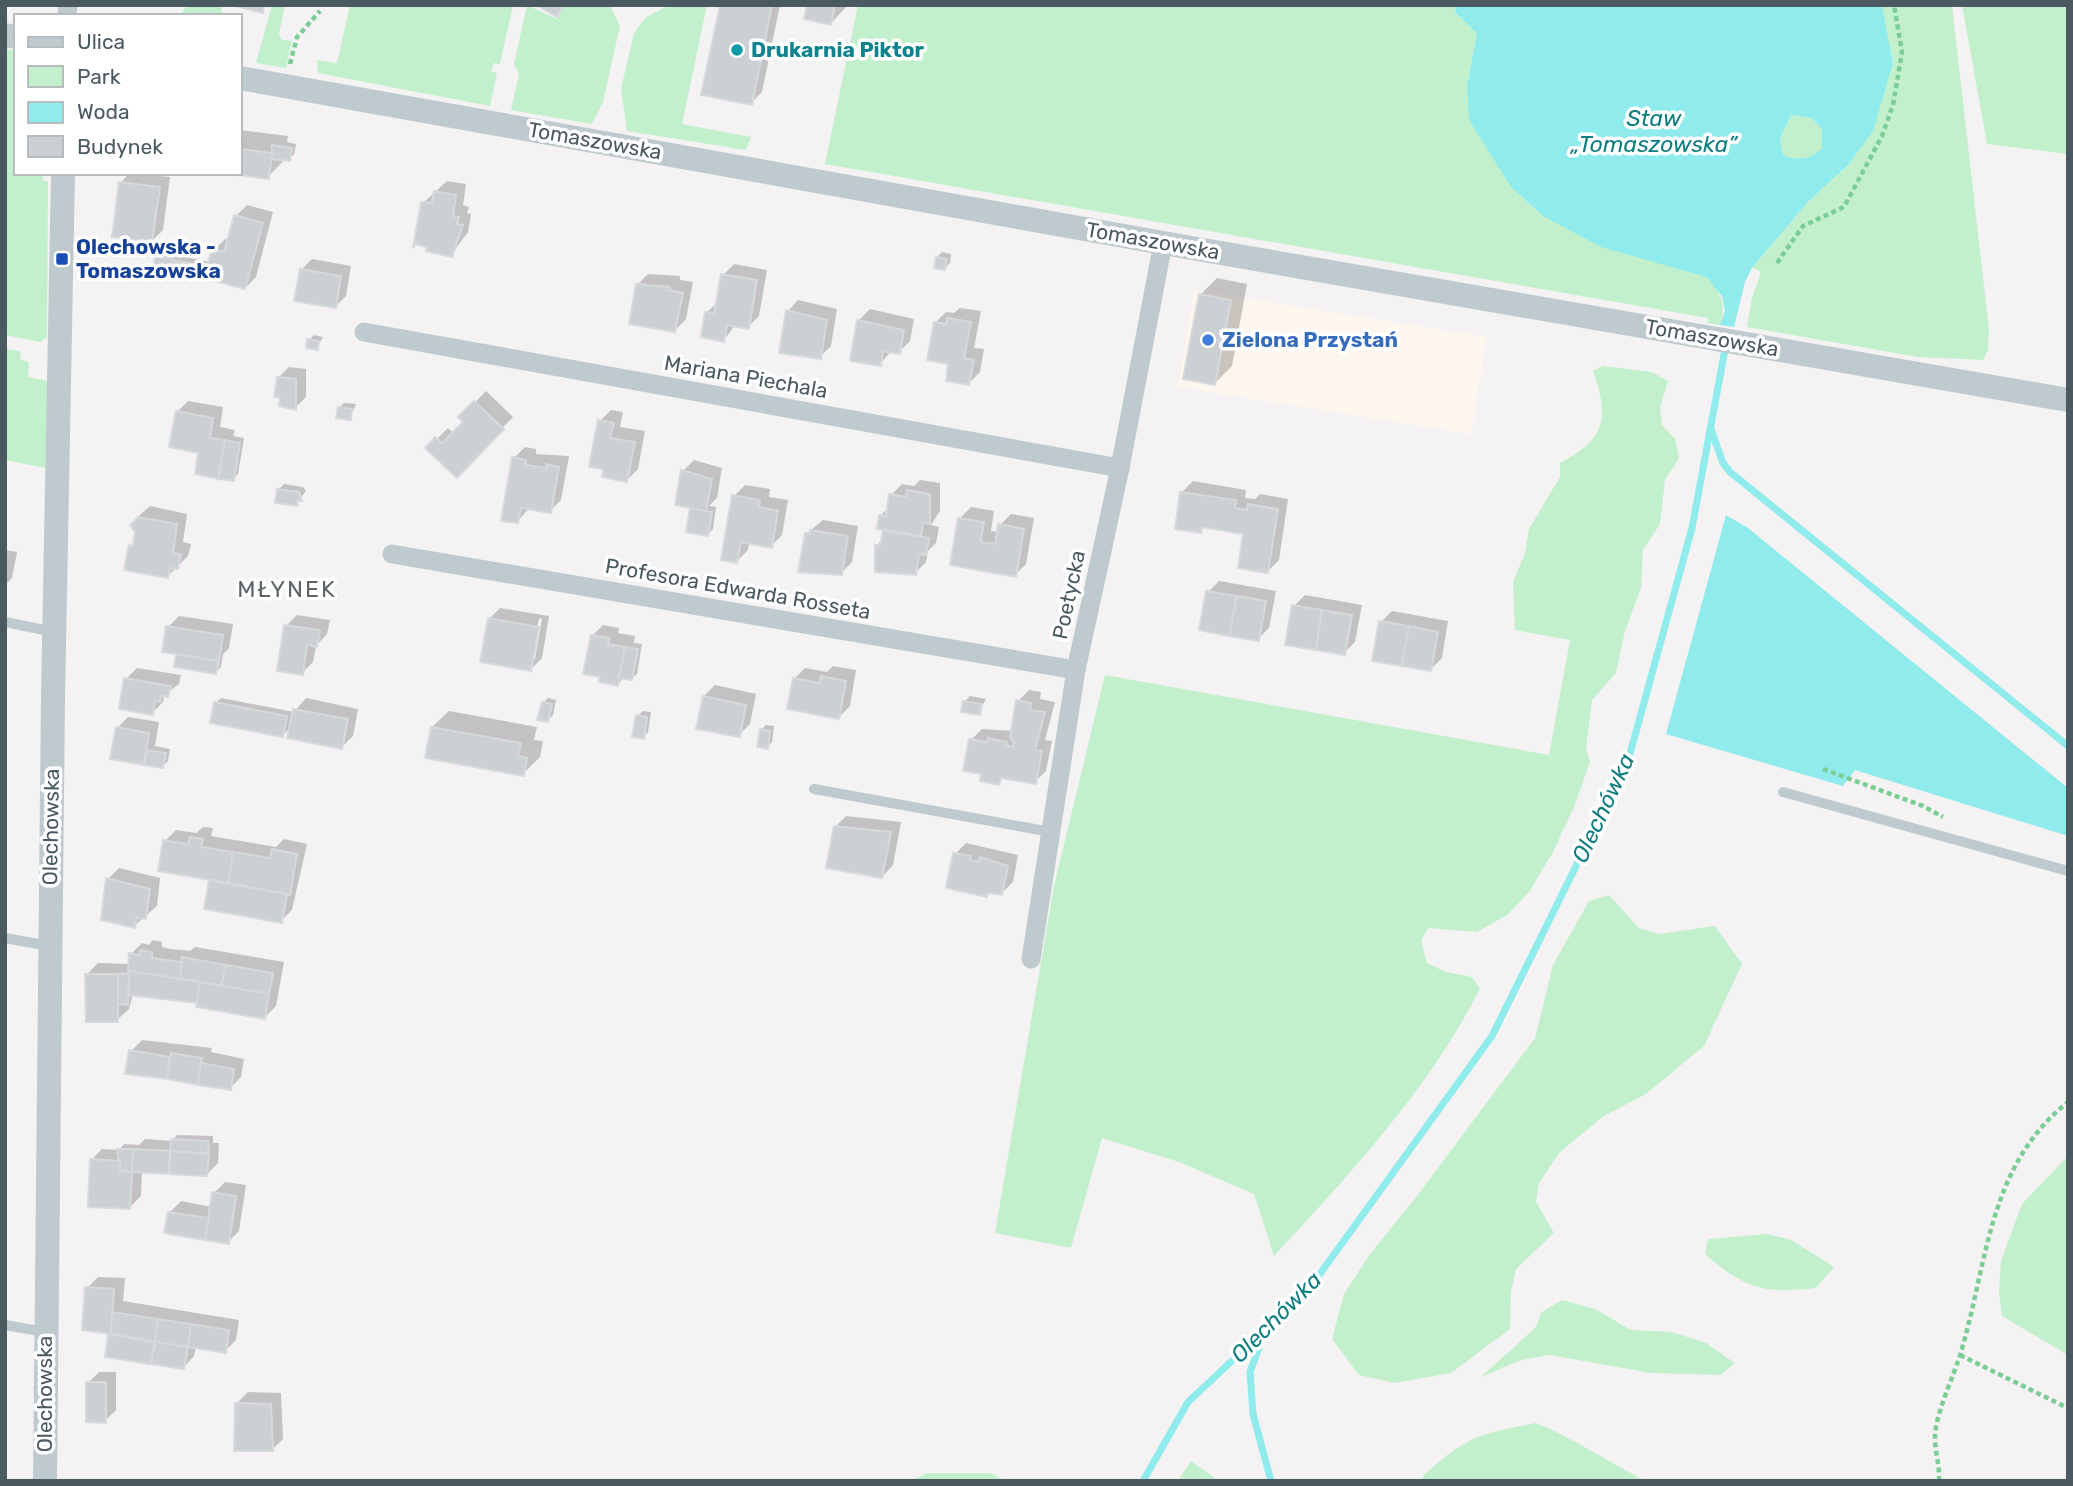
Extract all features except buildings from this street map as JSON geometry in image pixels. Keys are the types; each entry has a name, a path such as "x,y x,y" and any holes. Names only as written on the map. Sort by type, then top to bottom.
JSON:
{"street":[{"name":"Tomaszowska","path":"242,78 1163,243 2068,400"},
{"name":"Olechowska","path":"44,1481 54,632 63,175"},
{"name":"Poetycka","path":"1031,959 1076,670 1120,468 1163,243"},
{"name":"Mariana Piechala","path":"365,332 1120,468"},
{"name":"Profesora Edwarda Rosseta","path":"392,554 1076,670"}],"lane":[{"path":"5,622 54,632"},
{"path":"814,789 1051,832"},
{"path":"1783,792 2068,871"},
{"path":"5,938 50,946"},
{"path":"5,1325 46,1332"}],"path":[{"path":"1777,263 1803,226 1844,207 1882,136 1893,105 1902,52 1895,5"},
{"path":"289,72 295,41 320,11"},
{"path":"1823,769 1923,806 1946,819"},
{"path":"1939,1481 1934,1437 1961,1355 1986,1240 2007,1178 2051,1115 2068,1102"},
{"path":"1961,1355 2068,1408"}],"shaded area":[{"path":"1194,290 1487,337 1471,434 1178,387"}],"green space":[{"path":"188,5 222,5 221,12 229,14 181,14"},
{"path":"272,5 285,5 279,34 282,40 292,41 286,68 256,63"},
{"path":"350,5 513,5 500,64 494,63 491,71 497,73 490,106 318,73 317,60 337,63"},
{"path":"527,5 557,19 565,5 610,5 620,26 603,102 592,124 511,110 519,74 514,64"},
{"path":"670,5 707,5 682,124 751,137 746,150 627,131 621,89 634,33 646,17"},
{"path":"858,5 1456,5 1455,12 1477,32 1467,86 1511,187 1543,216 1706,277 1716,288 1723,305 1720,325 1707,323 1708,318 825,164"},
{"path":"1882,5 1952,5 1989,330 1988,350 1983,360 1918,357 1747,327 1752,298 1761,272 1752,268 1807,203 1849,164 1893,63"},
{"path":"1962,5 2068,5 2068,154 1987,144"},
{"path":"7,49 14,51 14,175 43,175 43,181 48,181 47,337 40,342 5,335"},
{"path":"1791,115 1812,118 1822,130 1822,148 1809,157 1799,159 1783,155 1780,139"},
{"path":"5,349 20,351 21,360 29,362 28,377 48,381 45,468 5,460"},
{"path":"1603,366 1652,372 1668,381 1660,407 1662,425 1675,439 1679,458 1665,480 1660,524 1643,550 1641,588 1625,631 1616,673 1592,700 1586,748 1590,762 1574,807 1552,854 1529,892 1507,915 1477,932 1428,928 1421,941 1427,963 1446,972 1472,977 1480,989 1437,1062 1359,1162 1274,1256 1254,1194 1179,1162 1102,1138 1071,1248 995,1233 1054,886 1105,675 1549,755 1570,640 1515,630 1513,582 1525,553 1529,529 1560,477 1560,463 1587,445 1600,426 1601,402 1593,371"},
{"path":"1609,895 1639,928 1659,934 1715,926 1742,964 1704,1046 1646,1094 1604,1116 1560,1152 1539,1183 1536,1202 1554,1233 1516,1269 1511,1292 1510,1329 1451,1373 1395,1383 1359,1375 1332,1339 1344,1294 1370,1254 1417,1196 1535,1038 1553,965 1589,901"},
{"path":"2068,1156 2068,1355 2002,1316 1999,1292 2001,1261 2022,1204"},
{"path":"1768,1234 1791,1240 1834,1267 1816,1288 1769,1289 1744,1282 1705,1254 1708,1239"},
{"path":"1562,1300 1595,1309 1631,1330 1672,1332 1706,1343 1735,1363 1721,1375 1651,1373 1550,1355 1521,1360 1481,1377 1535,1328 1542,1312"},
{"path":"1536,1423 1646,1481 1423,1481 1423,1476 1451,1452 1474,1439 1500,1430"},
{"path":"1191,1461 1219,1481 1178,1481"},
{"path":"927,1473 991,1473 1006,1481 910,1481"}],"water":[{"name":"Staw „Tomaszowska”","path":"1456,5 1882,5 1893,63 1873,131 1849,164 1807,203 1752,268 1745,282 1734,327 1720,325 1725,311 1722,296 1706,277 1601,247 1543,216 1511,187 1469,120 1467,86 1477,33 1455,12","holes":["1791,115 1812,118 1822,130 1822,148 1804,158 1783,155 1780,139"]},
{"path":"1726,515 1748,528 2068,788 2068,836 1855,770 1843,786 1666,734"}],"waterway":[{"name":"Olechówka","path":"1143,1481 1188,1402 1309,1289 1492,1036 1628,761 1692,528 1726,344"},
{"path":"1711,429 1723,463 1730,472 2068,746"},
{"path":"1257,1337 1260,1345 1250,1372 1253,1414 1271,1481"}],"place":[{"name":"Drukarnia Piktor","path":"737,50"},
{"name":"Olechowska - Tomaszowska","path":"62,259"},
{"name":"Zielona Przystań","path":"1208,340"}],"district":[{"name":"MŁYNEK","path":"287,589"}]}
